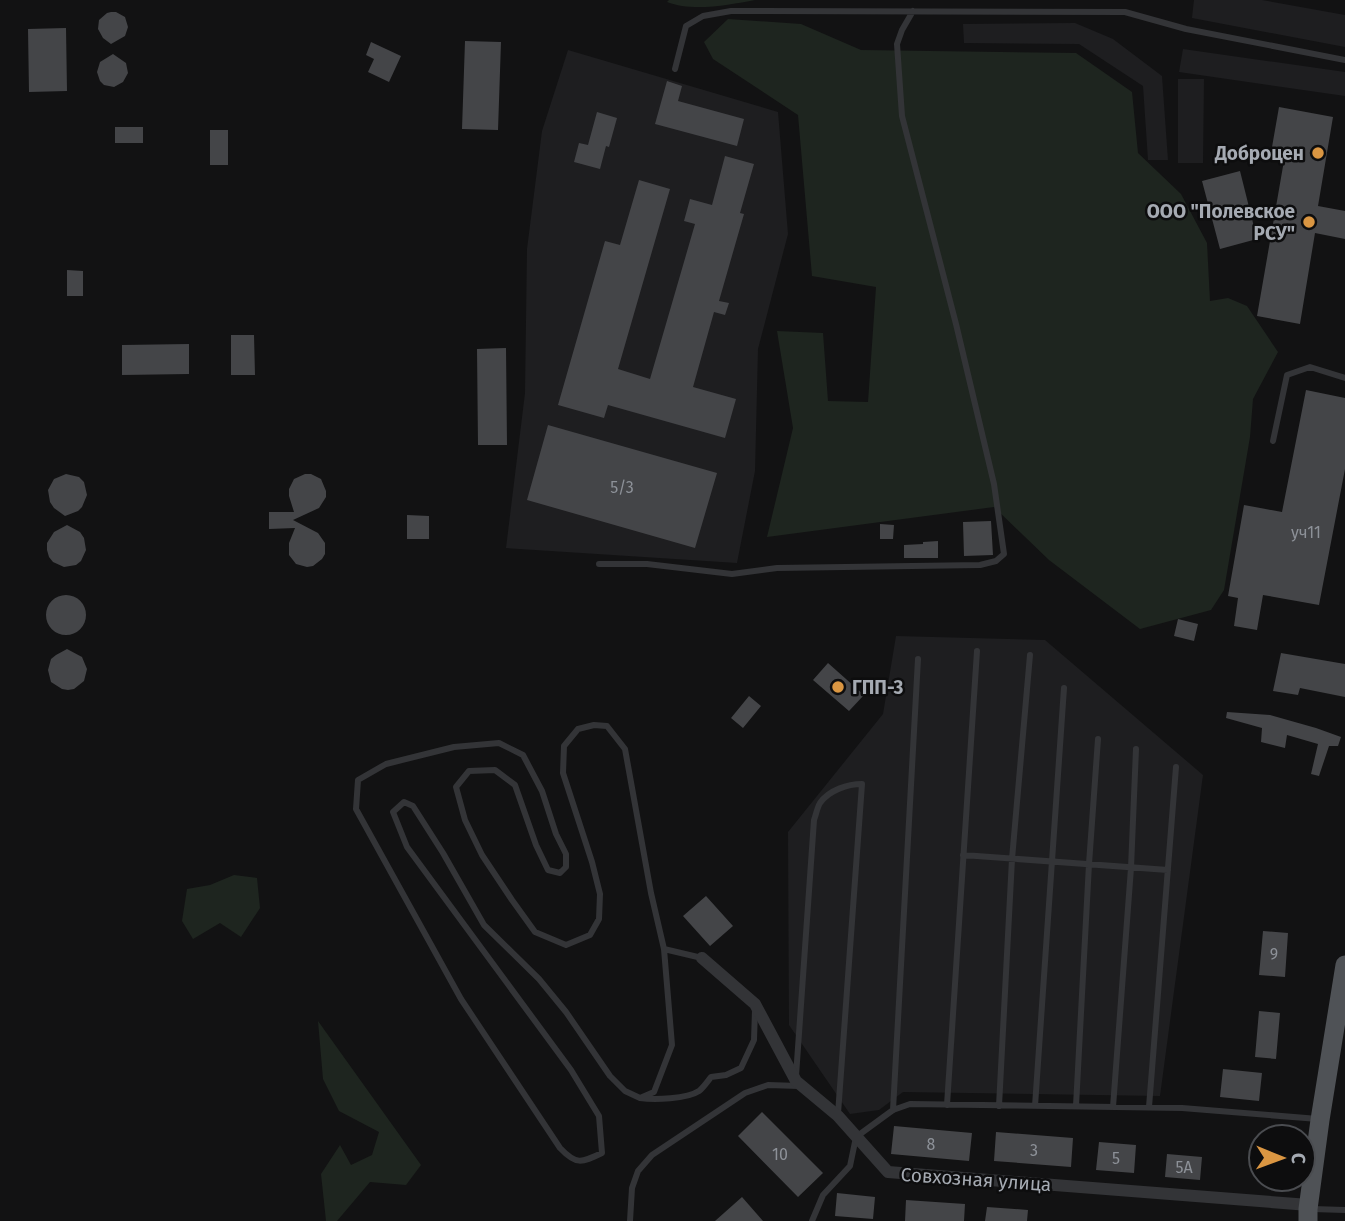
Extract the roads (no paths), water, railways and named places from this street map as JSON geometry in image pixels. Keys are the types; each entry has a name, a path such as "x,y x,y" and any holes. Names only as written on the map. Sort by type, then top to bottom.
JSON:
{"main road":[{"path":"1308,1212 1345,965"}],"street":[{"name":"Совхозная улица","path":"702,958 755,1004 796,1081 838,1116 888,1172 1308,1212"}],"lane":[{"path":"675,69 686,26 703,16 731,11 1125,12 1186,29 1345,60"},
{"path":"599,564 646,564 732,574 777,568 980,565 996,561 1004,554 994,484 902,116 897,44 913,11"},
{"path":"1273,440 1287,375 1310,367 1345,378"},
{"path":"947,1105 977,651"},
{"path":"999,1106 1012,859 1030,655"},
{"path":"893,1110 918,659"},
{"path":"1035,1106 1064,688"},
{"path":"640,1098 654,1092 672,1045 664,949 625,749 607,726 594,725 578,729 564,746 562,773 600,894 599,919 590,935 566,945 535,932 512,900 482,855 465,820 456,788 469,771 495,770 515,785 536,845 548,870 560,873 566,867 566,854 556,834 542,791 523,755 499,743 454,747 386,764 358,780 356,809 461,999 560,1147 571,1159 584,1161 602,1153 600,1116 571,1070 407,847 393,812 404,802 413,806 484,925 540,979 610,1076 625,1091 640,1098 654,1100 681,1096 699,1091 711,1077 741,1068 754,1040 755,1004"},
{"path":"1076,1106 1098,739"},
{"path":"1113,1107 1131,868 1136,749"},
{"path":"1149,1107 1176,767"},
{"path":"796,1081 814,820 821,803 832,792 851,784 862,783 838,1116"},
{"path":"963,855 1168,870"},
{"path":"664,949 702,958"},
{"path":"630,1221 632,1188 638,1171 652,1155 745,1093 768,1085 801,1086 806,1090"},
{"path":"812,1221 823,1195 850,1166 856,1137 893,1110 910,1104 1182,1108 1320,1119"},
{"path":"1308,1212 1345,1210"}],"place":[{"name":"Доброцен","path":"1318,153"},
{"name":"ООО \"Полевское РСУ\"","path":"1309,222"},
{"name":"ГПП-3","path":"838,687"}]}
